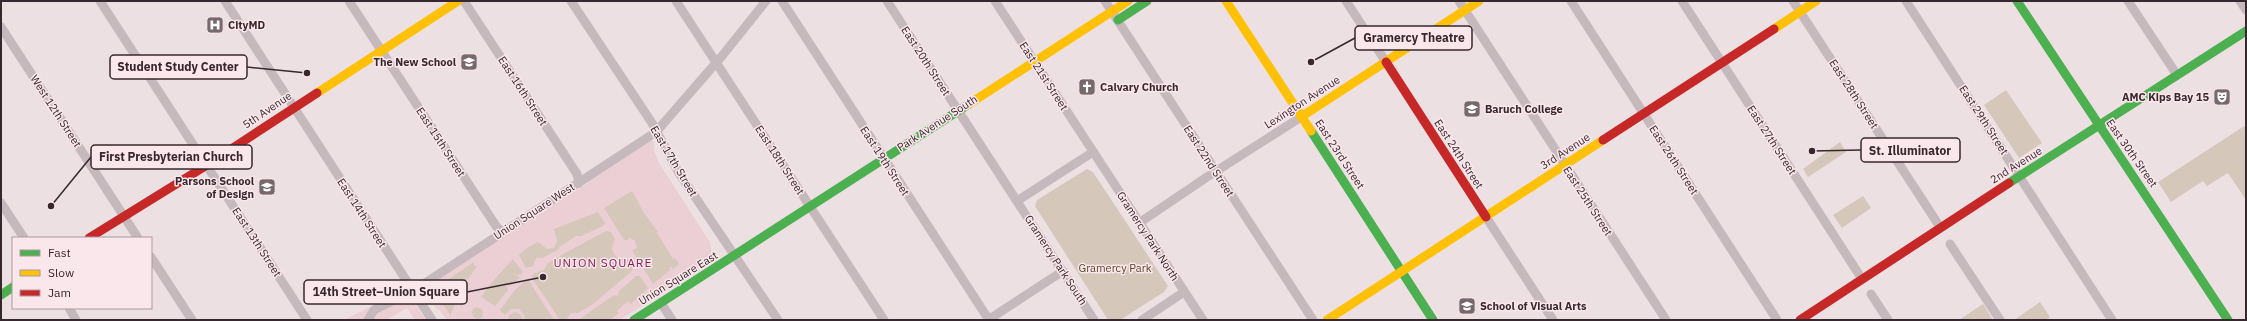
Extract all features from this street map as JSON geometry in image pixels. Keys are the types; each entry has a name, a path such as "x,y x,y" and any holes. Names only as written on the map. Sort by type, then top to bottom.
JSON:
{"main road":[{"name":"5th Avenue","path":"92,237 206,165 458,1"},
{"name":"Park Avenue South","path":"736,263 811,207 1128,1"},
{"path":"1114,22 1147,1"},
{"name":"East 23rd Street","path":"1226,1 1434,320"},
{"name":"Lexington Avenue","path":"1301,117 1479,1"},
{"name":"3rd Avenue","path":"1327,320 1816,1"},
{"name":"East 30th Street","path":"2017,1 2099,126 2126,162 2228,320"},
{"name":"2nd Avenue","path":"1800,320 1940,227 2020,178 2246,30"},
{"name":"East 24th Street","path":"1386,62 1486,217"},
{"path":"736,263 748,259"},
{"name":"Union Square East","path":"634,320 661,303 736,263"},
{"path":"1,295 12,289"},
{"name":"Union Square East","path":"663,314 675,306"}],"street":[{"name":"East 13th Street","path":"100,1 307,320"},
{"name":"East 14th Street","path":"225,1 432,320"},
{"name":"East 15th Street","path":"349,1 496,226 502,232"},
{"name":"East 16th Street","path":"464,1 577,174 579,183"},
{"name":"East 17th Street","path":"571,1 656,132 679,173 736,263 778,320"},
{"name":"East 18th Street","path":"676,1 884,320"},
{"name":"Union Square West","path":"368,320 374,310 413,291 656,132 766,1"},
{"name":"East 19th Street","path":"782,1 989,320"},
{"name":"East 20th Street","path":"887,1 1017,201"},
{"name":"East 21st Street","path":"995,1 1093,152"},
{"name":"East 22nd Street","path":"1105,1 1112,11 1114,22 1216,171 1313,320"},
{"name":"East 24th Street","path":"1346,1 1386,62"},
{"name":"East 25th Street","path":"1459,1 1666,320"},
{"name":"East 26th Street","path":"1571,1 1777,320"},
{"name":"East 27th Street","path":"1682,1 1862,279"},
{"name":"East 28th Street","path":"1793,1 1940,227"},
{"name":"East 29th Street","path":"1906,1 2112,320"},
{"path":"2128,1 2177,75"},
{"path":"2240,1 2246,10"},
{"name":"West 12th Street","path":"1,26 137,237"},
{"name":"Lexington Avenue","path":"1139,223 1216,171 1301,117"},
{"path":"1017,201 1093,152"},
{"name":"Gramercy Park North","path":"1093,152 1202,320"},
{"name":"Gramercy Park South","path":"1017,201 1094,320"},
{"path":"1,203 23,237"},
{"name":"East 24th Street","path":"1486,217 1553,320"},
{"path":"1950,244 2000,320"},
{"path":"152,259 192,320"},
{"path":"989,320 1063,271"},
{"path":"1142,320 1184,292"},
{"path":"1872,294 1888,320"},
{"path":"661,303 663,314 672,320"},
{"path":"70,309 76,320"}],"green space":[{"path":"2006,90 2042,143 2019,158 1984,105"},
{"path":"2246,125 2246,200 2228,173 2207,186 2203,181 2171,202 2158,182"},
{"path":"650,140 654,142 654,151 658,162 710,243 711,254 703,265 619,320 447,320 440,310 436,308 425,288 587,184 591,178"},
{"path":"1840,142 1846,152 1808,177 1803,169"},
{"name":"Gramercy Park","path":"1087,169 1093,172 1168,286 1164,292 1120,320 1108,320 1035,206 1037,200"},
{"path":"1863,196 1871,208 1842,228 1833,215"},
{"path":"2040,302 2050,317 2046,320 2014,320"},
{"path":"1983,304 1993,320 1959,320"}],"shaded area":[{"path":"650,140 654,142 654,151 658,162 710,243 711,254 703,265 619,320 610,320 619,313 617,311 628,301 631,304 648,288 640,276 636,276 619,291 618,296 614,295 581,318 581,320 566,320 571,313 578,313 593,304 632,271 633,267 629,259 619,259 614,254 612,248 615,239 611,232 606,231 547,264 544,270 533,274 532,278 560,320 554,320 529,281 526,280 514,291 500,310 505,315 511,309 519,309 524,315 525,320 522,320 521,315 515,312 509,315 508,320 447,320 440,310 436,308 425,291 426,287 587,184 591,178","holes":["632,191 673,259 675,258 679,264 673,269 671,267 669,268 670,270 653,284 632,250 637,248 635,241 629,237 628,240 624,240 604,208","598,212 605,223 603,226 581,236 576,236 555,252 543,258 536,258 533,266 526,268 519,255 527,248 538,242 547,249 554,248 557,241 554,229","513,259 522,271 522,274 516,275 520,277 512,285 507,286 508,290 495,306 481,297","474,262 474,266 477,266 467,280 454,290 452,297 454,307 450,315 436,293 435,288","477,307 482,309 483,313 482,317 478,319 473,317 473,309"]},
{"path":"405,289 426,320 415,320 407,308 386,320 344,320"}],"traffic: fast":[{"path":"1118,20 1147,1"},
{"path":"2017,1 2228,320"},
{"path":"2009,183 2246,31"},
{"path":"634,320 969,104"},
{"path":"1311,131 1433,320"},
{"path":"1,295 12,288"}],"traffic: slow":[{"path":"317,93 458,1"},
{"path":"969,104 1128,1"},
{"path":"1226,1 1311,131"},
{"path":"1301,117 1479,1"},
{"path":"1774,29 1816,1"},
{"path":"1327,320 1603,140"}],"traffic: jam":[{"path":"1603,140 1774,29"},
{"path":"1386,62 1486,217"},
{"path":"91,237 207,165 317,93"},
{"path":"1800,320 2009,183"}],"place":[{"name":"CityMD","path":"215,25"},
{"name":"The New School","path":"469,62"},
{"name":"Gramercy Theatre","path":"1311,62"},
{"name":"Student Study Center","path":"307,73"},
{"name":"Calvary Church","path":"1087,87"},
{"name":"AMC Kips Bay 15","path":"2222,97"},
{"name":"Baruch College","path":"1472,109"},
{"name":"St. Illuminator","path":"1812,151"},
{"name":"Parsons School of Design","path":"267,187"},
{"name":"First Presbyterian Church","path":"51,206"},
{"name":"14th Street–Union Square","path":"543,277"},
{"name":"School of Visual Arts","path":"1467,306"}],"district":[{"name":"UNION SQUARE","path":"603,262"}]}
